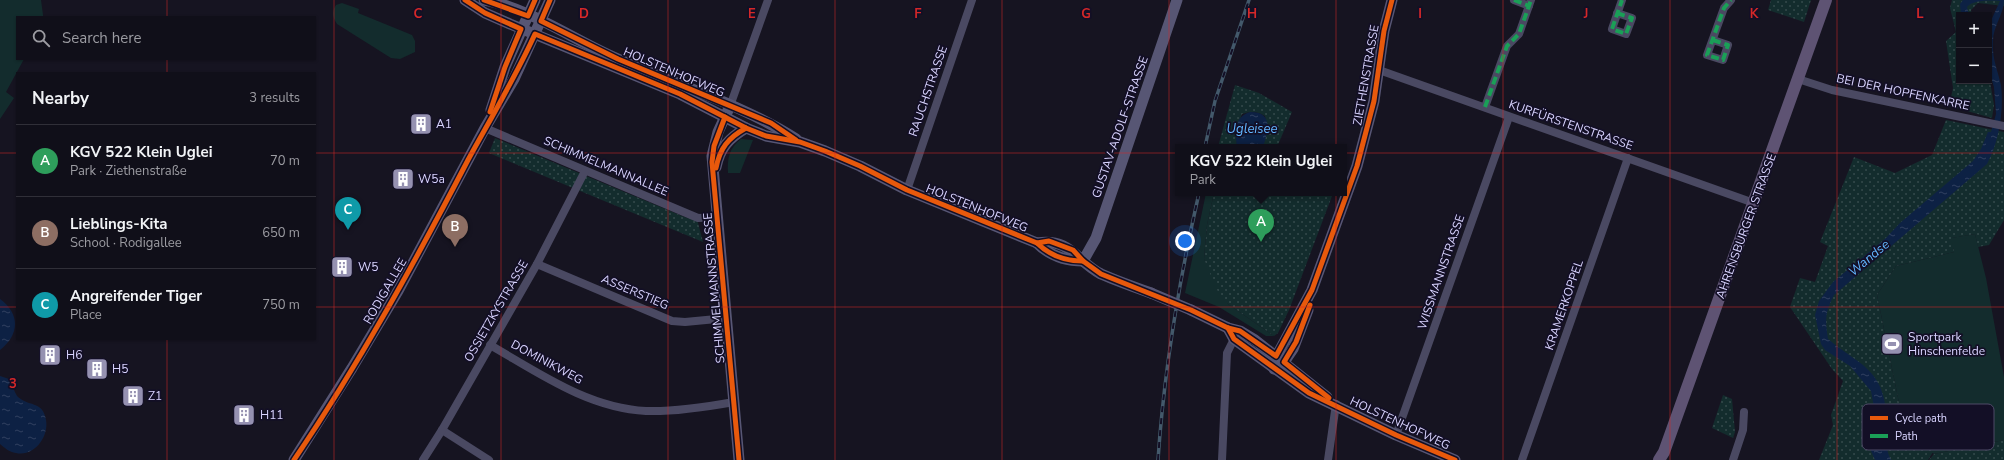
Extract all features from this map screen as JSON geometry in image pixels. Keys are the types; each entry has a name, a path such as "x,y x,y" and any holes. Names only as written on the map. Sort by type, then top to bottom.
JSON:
{"main road":[{"name":"HOLSTENHOFWEG","path":"466,0 485,13 521,29 668,88 746,128 766,136 800,142"},
{"name":"HOLSTENHOFWEG","path":"484,0 541,21 618,59 771,123 800,142 860,166 907,190 1037,244 1049,241 1073,250 1083,261 1102,274 1191,310 1228,328 1240,331 1280,359 1336,404"},
{"name":"RODIGALLEE","path":"485,128 505,67 535,0"},
{"name":"RODIGALLEE","path":"294,460 352,368 398,290 485,128 514,79 550,0"},
{"name":"GUSTAV-ADOLF-STRASSE","path":"1083,261 1096,238 1177,0"},
{"name":"ZIETHENSTRASSE","path":"1347,194 1357,166 1374,101 1384,31 1392,0"},
{"name":"AHRENSBURGER STRASSE","path":"1663,457 1826,0"},
{"name":"SCHIMMELMANNSTRASSE","path":"730,106 712,151 739,460"},
{"path":"714,178 718,158 725,144 732,136 746,128"},
{"name":"ZIETHENSTRASSE","path":"1274,369 1280,368 1280,359 1300,333 1311,302 1312,290 1346,196"},
{"name":"HOLSTENHOFWEG","path":"1228,328 1234,339 1309,393 1336,404 1396,435 1454,460"}],"street":[{"name":"SCHIMMELMANNSTRASSE","path":"730,106 768,0"},
{"name":"RAUCHSTRASSE","path":"907,190 972,0"},
{"path":"1485,107 1507,46 1519,34 1530,3 1514,0"},
{"path":"1617,13 1622,0"},
{"path":"1713,40 1724,8 1731,0"},
{"name":"KURFÜRSTENSTRASSE","path":"1379,70 1754,203"},
{"name":"BEI DER HOPFENKARRE","path":"1798,80 1832,90 2004,126"},
{"name":"WISSMANNSTRASSE","path":"1396,435 1509,117"},
{"name":"SCHIMMELMANNALLEE","path":"485,128 698,218 718,216"},
{"name":"KRAMERKOPPEL","path":"1522,460 1628,158"},
{"name":"OSSIETZKYSTRASSE","path":"423,460 442,430 537,264 585,170"},
{"name":"ASSERSTIEG","path":"537,264 672,321 685,322 727,318"},
{"path":"1222,460 1227,353 1234,339"},
{"name":"DOMINIKWEG","path":"490,345 561,386 601,403 618,407 647,411 690,408 734,402"},
{"path":"1328,460 1336,404"},
{"path":"1733,460 1744,430 1744,412"},
{"path":"442,430 489,460"}],"green space":[{"path":"0,0 41,0 43,16 16,16 16,60 23,60 6,92 14,98 0,119"},
{"path":"1771,0 1811,0 1804,22 1768,10"},
{"path":"1952,0 2004,0 2004,6 1978,3 1971,10 1971,12 1956,12 1956,32 1950,8"},
{"path":"342,3 359,9 358,13 412,35 415,41 415,52 400,59 391,58 337,24 333,10 336,5"},
{"path":"1956,32 1956,84 1990,84 1994,105 1992,118 1949,106 1953,88 1946,41"},
{"path":"1235,85 1259,93 1292,112 1278,144 1264,144 1267,128 1265,116 1257,112 1251,112 1242,114 1236,130 1237,144 1219,144"},
{"path":"1946,120 2004,132 2004,220 1989,245 1978,247 1975,234 1952,238 1954,252 1896,266 1877,295 1899,404 1862,404 1862,450 1930,450 1933,452 1928,460 1819,460 1833,425 1831,415 1843,381 1832,369 1790,307 1800,278 1815,282 1828,246 1820,242 1854,157 1895,173 1932,155"},
{"path":"495,138 687,218 697,219 703,242 489,153"},
{"path":"741,139 753,140 740,173 728,173 728,163 731,150"},
{"path":"1205,196 1213,196 1207,225 1204,259 1228,304 1274,336 1266,336 1219,307 1185,293"},
{"path":"1213,196 1332,196 1289,310 1278,333 1274,336 1228,304 1217,290 1204,259 1207,225"},
{"path":"1975,234 1986,278 2004,377 2004,440 1994,442 1994,404 1899,404 1877,295 1896,266 1954,252 1951,238"},
{"path":"1723,395 1732,399 1735,432 1733,438 1712,428"},
{"path":"2004,440 2004,460 1929,460 1934,454 1954,450 1994,450 1994,442"},
{"path":"1929,450 1954,450 1934,454"}],"water":[{"name":"Wandse","path":"1963,0 2004,0 2004,5 1993,36 1994,58 2002,95 2000,126 1995,146 1987,164 1834,295 1827,312 1826,326 1828,339 1861,363 1876,378 1881,388 1885,404 1873,404 1871,391 1850,366 1825,350 1821,344 1815,315 1819,301 1833,282 1886,238 1900,223 1973,161 1981,149 1988,132 1991,132 1996,114 1994,87 1992,81 1992,18 2000,1 1973,3 1967,7 1968,12 1961,12 1960,4"},
{"name":"Ugleisee","path":"1250,112 1258,113 1263,115 1266,119 1267,129 1264,144 1237,144 1236,131 1238,121 1245,114"},
{"path":"0,299 11,311 15,324 14,331 7,344 0,350"},
{"path":"0,376 9,379 17,396 25,402 42,409 44,414 46,426 43,439 34,449 29,452 14,452 7,450 0,444"},
{"path":"1871,450 1887,450 1891,460 1875,460"}],"railway":[{"path":"1206,144 1215,101 1249,0"},
{"path":"1158,460 1164,393 1173,326 1198,196"}],"marked path":[{"path":"1514,0 1529,6"},
{"path":"1485,107 1507,46 1519,34 1531,0"},
{"path":"1617,13 1632,18 1626,34 1612,29 1622,0"},
{"path":"1713,40 1728,45 1723,60 1707,55 1724,8 1731,0"}],"cycle path":[{"path":"465,0 485,13 521,29 505,67 490,112"},
{"path":"484,0 528,16 535,0"},
{"path":"550,0 541,21 618,59 771,123 796,140"},
{"path":"1347,194 1357,166 1374,101 1384,31 1392,0"},
{"path":"294,460 318,424 386,312 511,82 535,34 680,94 746,128 766,136 800,142 825,151 860,166 907,190 1037,243 1042,248 1058,257 1083,261"},
{"path":"725,117 714,146 712,162 739,460"},
{"path":"716,168 720,155 726,144 734,136 746,128"},
{"path":"1037,243 1049,241 1073,250 1083,261 1101,274 1191,310 1228,328 1240,331 1276,356 1312,290 1346,196"},
{"path":"1310,305 1296,342 1284,362 1329,398"},
{"path":"1228,328 1234,339 1309,393 1396,435 1455,460"}],"place":[{"name":"A1","path":"421,124"},
{"name":"W5a","path":"403,179"},
{"name":"Angreifender Tiger","path":"348,230"},
{"name":"KGV 522 Klein Uglei","path":"1261,242"},
{"name":"Lieblings-Kita","path":"455,247"},
{"name":"W5","path":"342,267"},
{"name":"Sportpark Hinschenfelde","path":"1892,344"},
{"name":"H6","path":"50,355"},
{"name":"H5","path":"97,369"},
{"name":"Z1","path":"133,396"},
{"name":"H11","path":"244,415"}]}
